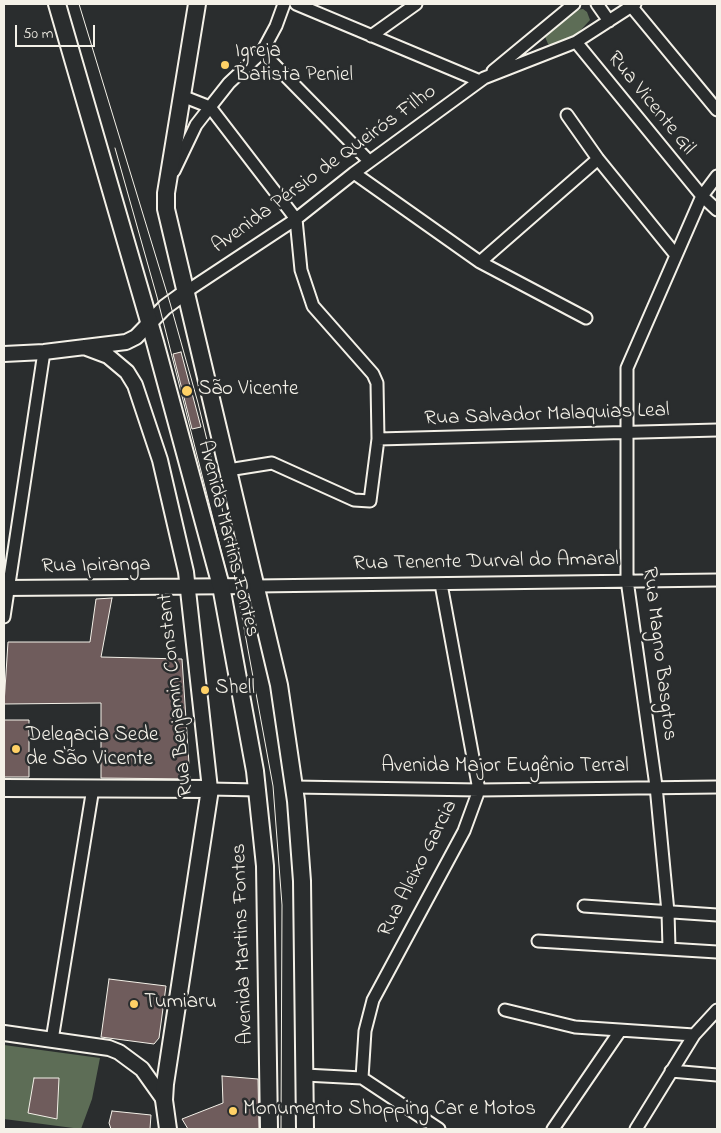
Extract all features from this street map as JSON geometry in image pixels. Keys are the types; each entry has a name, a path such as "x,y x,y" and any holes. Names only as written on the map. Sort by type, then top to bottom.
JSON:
{"main road":[{"name":"Avenida Martins Fontes","path":"57,4 155,342 222,586 258,790 267,890 268,1129"},
{"name":"Avenida Martins Fontes","path":"197,4 167,186 166,209 168,223 187,291 201,364 279,685 294,787 302,889 305,1129"},
{"path":"4,788 210,789"},
{"name":"Rua Benjamin Constant","path":"168,1129 164,1100 210,789"},
{"name":"Avenida Martins Fontes","path":"294,1129 297,1071 304,1025"}],"street":[{"path":"167,186 188,140 210,107 229,83 262,52 276,26 284,4"},
{"path":"296,4 482,80"},
{"path":"371,36 416,4"},
{"name":"Avenida Pérsio de Queirós Filho","path":"187,291 296,219 369,161 482,80 574,4"},
{"path":"597,4 609,21"},
{"path":"633,5 717,110"},
{"name":"Avenida Pérsio de Queirós Filho","path":"482,80 576,42 633,5"},
{"path":"538,35 549,52"},
{"name":"Rua Vicente Gil","path":"576,42 702,196 717,210"},
{"path":"262,52 369,161"},
{"path":"182,96 210,107 296,219 301,270 313,306 373,374 377,383 378,440 370,501 354,500 272,463 228,470"},
{"path":"567,115 598,159 675,254"},
{"path":"480,262 598,159"},
{"path":"354,173 480,262 586,318"},
{"name":"Rua Magno Basgtos","path":"669,948 668,912 656,786 628,580 627,368 675,254 702,196 717,176"},
{"path":"4,354 44,352 126,342 136,337 165,307 187,291"},
{"name":"Rua Benjamin Constant","path":"84,347 118,362 135,385 160,460 188,586 210,789"},
{"path":"4,617 6,588 44,352"},
{"name":"Rua Salvador Malaquias Leal","path":"378,440 626,431 717,430"},
{"name":"Rua Tenente Durval do Amaral","path":"256,586 717,580"},
{"name":"Rua Aleixo Garcia","path":"362,1078 365,1031 372,1000 464,831 479,790 441,584"},
{"path":"188,586 256,586"},
{"name":"Rua Ipiranga","path":"6,588 188,586"},
{"name":"Avenida Major Eugênio Terral","path":"294,787 479,790 717,786"},
{"path":"52,1040 93,788"},
{"path":"210,789 258,790"},
{"path":"584,906 717,915"},
{"path":"538,941 717,952"},
{"path":"505,1010 575,1027 694,1035"},
{"path":"636,1129 694,1035 717,1010"},
{"path":"553,1129 620,1031"},
{"path":"4,1033 109,1048 119,1052 142,1069 164,1100"},
{"path":"671,1071 717,1075"},
{"path":"305,1075 362,1078 439,1129"}],"green space":[{"path":"583,9 587,12 590,20 577,34 553,45 548,44 544,34 577,10"},
{"path":"4,1045 100,1058 92,1099 81,1129 4,1119"}],"building":[{"name":"São Vicente","path":"181,352 201,427 192,429 173,354"},
{"path":"112,598 101,657 182,659 190,779 101,778 101,703 4,704 8,642 90,642 96,599"},
{"name":"Delegacia Sede de São Vicente","path":"4,720 29,720 29,777 4,777"},
{"name":"Tumiaru","path":"109,979 166,986 159,1038 154,1044 101,1037"},
{"name":"Monumento Shopping Car e Motos","path":"222,1076 258,1079 259,1129 188,1129 182,1119 223,1103"},
{"path":"34,1078 59,1078 57,1119 28,1113"},
{"path":"112,1111 151,1115 150,1129 111,1129 109,1123"}],"tram line":[{"path":"79,4 170,303 198,403 218,486 273,786 282,905 281,1129"},
{"path":"115,148 157,297 228,578"}],"place":[{"name":"Igreja Batista Peniel","path":"225,65"},
{"name":"São Vicente","path":"187,391"},
{"name":"Shell","path":"205,690"},
{"name":"Delegacia Sede de São Vicente","path":"16,749"},
{"name":"Tumiaru","path":"134,1004"},
{"name":"Monumento Shopping Car e Motos","path":"233,1111"}]}
